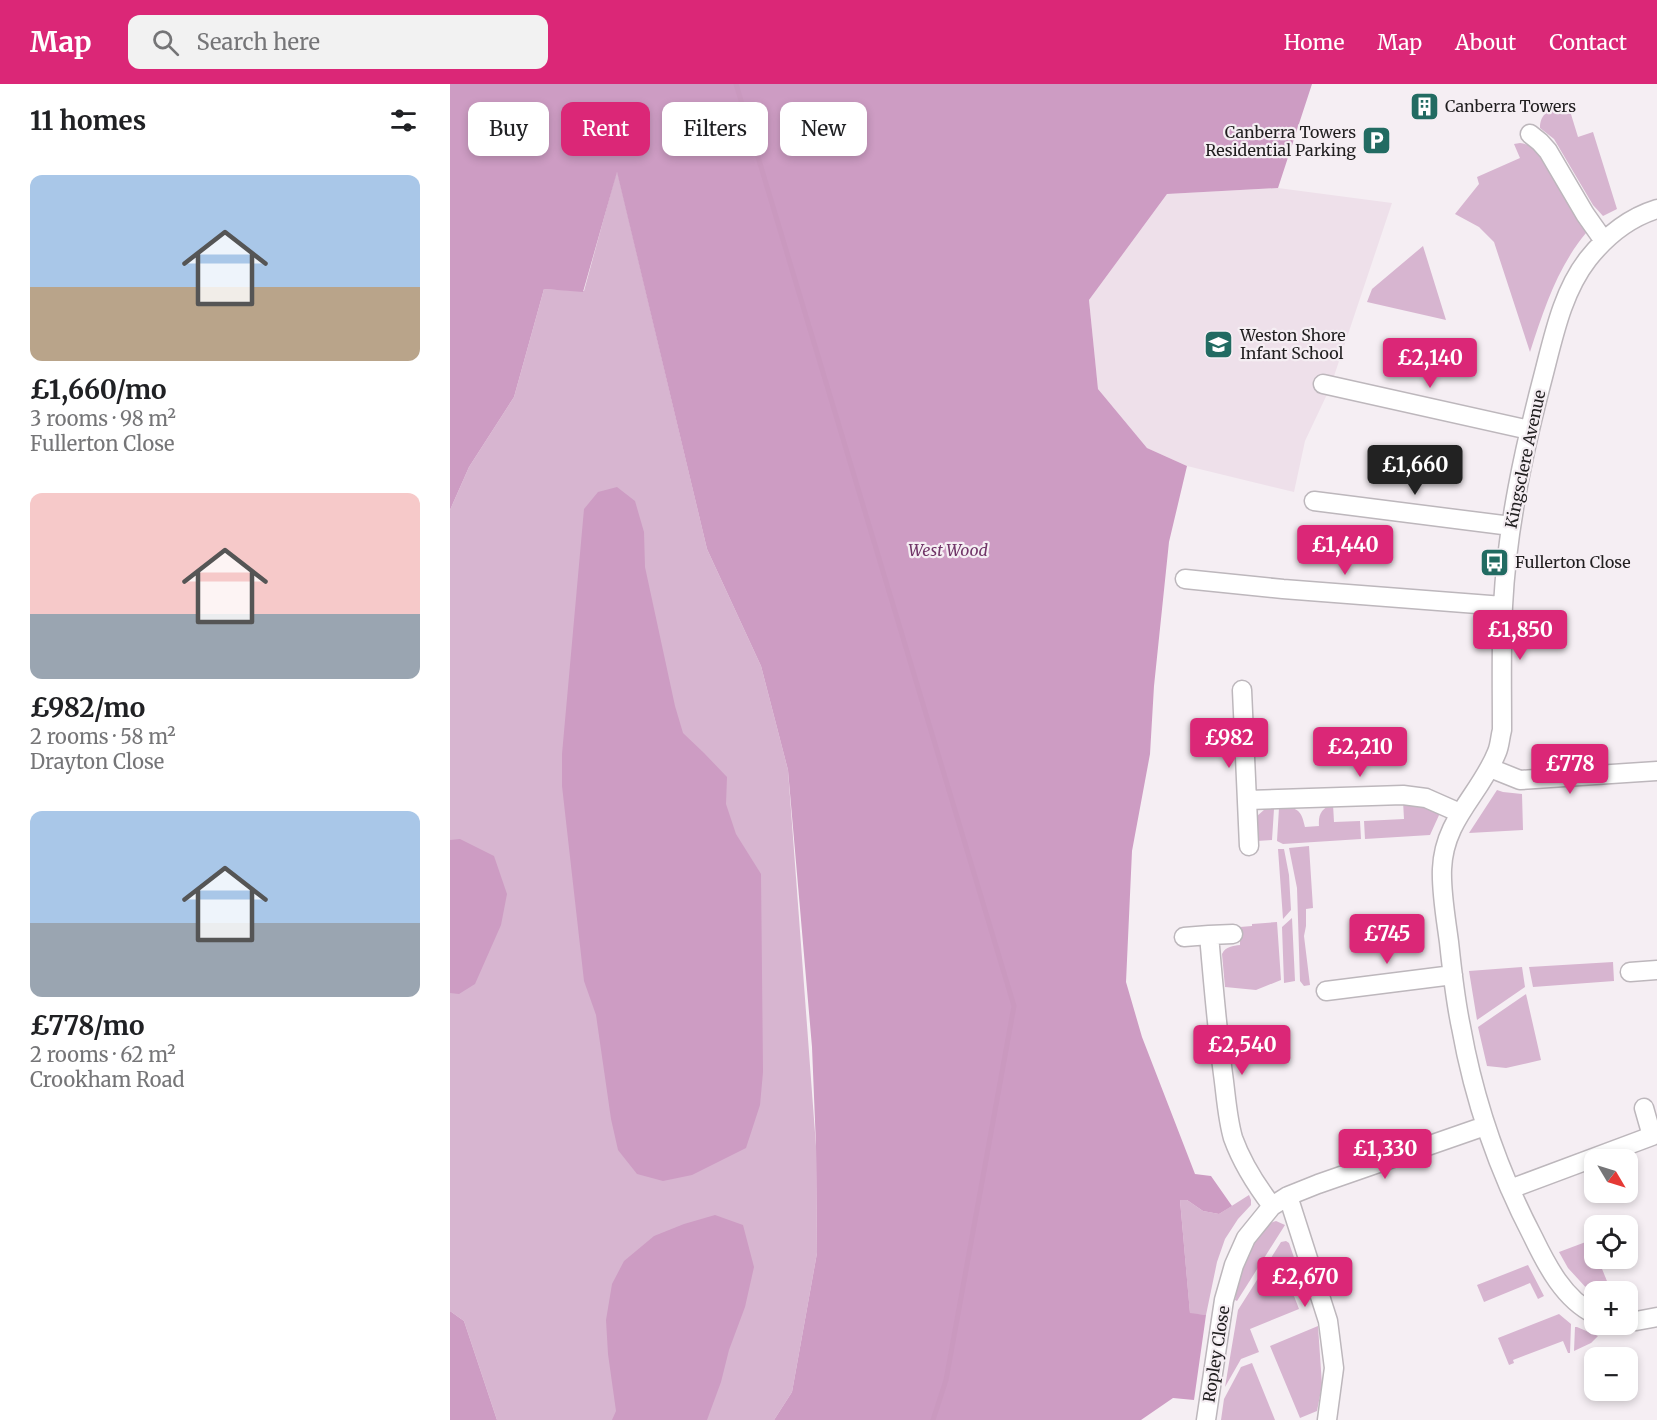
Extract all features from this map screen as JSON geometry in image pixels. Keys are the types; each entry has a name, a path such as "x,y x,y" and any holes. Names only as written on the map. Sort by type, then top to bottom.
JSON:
{"street":[{"path":"1530,134 1548,151 1585,214 1604,241"},
{"name":"Kingsclere Avenue","path":"1584,1306 1570,1296 1540,1252 1510,1190 1485,1126 1461,1028 1445,916 1442,870 1448,837 1460,813 1490,768 1498,749 1502,730 1503,606 1511,526 1529,430 1556,324 1574,281 1588,259 1620,226 1640,214 1657,209"},
{"path":"1323,384 1529,430"},
{"path":"1314,501 1511,526"},
{"path":"1185,579 1503,606"},
{"path":"1242,690 1249,846"},
{"path":"1490,768 1520,780 1657,771"},
{"path":"1248,800 1403,795 1426,798 1460,813"},
{"path":"1184,937 1233,934"},
{"path":"1209,935 1228,1116 1241,1158 1255,1183 1272,1206"},
{"path":"1630,972 1657,970"},
{"path":"1326,991 1453,975"},
{"path":"1510,1190 1652,1136 1644,1108"},
{"name":"Ropley Close","path":"1206,1420 1224,1300 1234,1265 1246,1238 1272,1206 1288,1196 1485,1126"},
{"path":"1288,1196 1328,1321 1335,1368 1327,1420"},
{"path":"1638,1322 1657,1317"}],"shaded area":[{"path":"1563,108 1570,111 1578,137 1593,132 1617,209 1603,216 1593,205 1554,139 1540,128 1544,115 1554,109"},
{"path":"1514,144 1526,144 1541,154 1586,233 1559,275 1530,352 1494,242 1479,227 1455,214 1479,184 1477,177 1520,158"},
{"path":"617,170 707,549 761,666 788,770 816,1146 817,1253 792,1392 774,1420 497,1420 464,1321 450,1311 450,510 469,467 514,397 544,289 584,291"},
{"name":"Weston Shore Infant School","path":"1278,188 1392,203 1330,388 1305,441 1294,492 1187,466 1147,448 1098,389 1089,300 1167,194"},
{"path":"1423,246 1446,320 1367,302 1372,289"},
{"path":"1497,790 1522,794 1523,830 1469,833"},
{"path":"1403,801 1414,802 1440,813 1430,835 1365,839 1364,821 1404,819"},
{"path":"1333,804 1334,822 1360,821 1361,839 1283,844 1277,841 1279,808 1297,810 1302,816 1305,827 1319,826 1322,812"},
{"path":"1265,809 1274,809 1272,840 1257,841 1256,817"},
{"path":"1309,846 1313,908 1306,909 1304,936 1310,985 1304,986 1300,981 1297,888 1289,848"},
{"path":"1278,849 1284,849 1289,875 1291,910 1283,919"},
{"path":"1292,918 1295,981 1284,983 1282,927"},
{"path":"1277,922 1281,980 1256,990 1225,987 1222,954 1232,946 1240,945 1240,927"},
{"path":"1613,962 1614,981 1533,987 1529,967"},
{"path":"1522,967 1525,987 1477,1020 1469,971"},
{"path":"1526,994 1541,1060 1506,1068 1487,1066 1478,1027"},
{"path":"1249,1195 1251,1205 1238,1219 1225,1239 1217,1262 1206,1315 1190,1314 1180,1200 1187,1200 1203,1211 1219,1214"},
{"path":"1276,1221 1285,1225 1237,1301 1235,1300 1246,1254 1258,1233 1266,1225"},
{"path":"1281,1242 1289,1243 1306,1292 1294,1296 1299,1309 1250,1329 1259,1352 1241,1359 1225,1387 1238,1310"},
{"path":"1584,1243 1584,1269 1602,1269 1607,1281 1584,1281 1584,1285 1568,1268 1559,1252"},
{"path":"1528,1265 1544,1296 1538,1299 1530,1283 1484,1302 1477,1285"},
{"path":"1559,1314 1571,1324 1570,1353 1563,1341 1513,1360 1514,1363 1509,1365 1498,1338"},
{"path":"1318,1326 1322,1385 1317,1411 1300,1418 1270,1346"},
{"path":"1575,1327 1584,1330 1584,1335 1598,1336 1591,1343 1574,1351"},
{"path":"1252,1363 1275,1420 1221,1420 1224,1399 1241,1367"}],"green space":[{"name":"West Wood","path":"450,84 1312,84 1278,188 1167,194 1089,300 1098,389 1147,448 1187,466 1169,542 1154,686 1150,754 1132,851 1126,982 1142,1037 1195,1174 1211,1176 1232,1206 1219,1214 1203,1211 1187,1200 1180,1200 1190,1313 1206,1315 1194,1400 1173,1398 1141,1420 774,1420 792,1392 817,1253 812,1047 788,770 761,666 707,549 617,172 583,292 544,289 514,397 469,467 450,510"},
{"path":"617,487 635,501 644,532 645,567 683,733 727,777 726,804 736,834 761,874 763,1072 760,1105 746,1148 692,1175 663,1181 637,1174 618,1150 611,1119 596,1015 584,981 562,786 562,754 584,509 598,492"},
{"path":"460,839 494,856 507,894 501,925 475,984 459,994 450,993 450,840"},
{"path":"715,1215 743,1225 754,1267 745,1307 707,1420 612,1420 616,1411 606,1320 612,1284 624,1261 654,1236"},
{"path":"450,1311 464,1321 497,1420 450,1420"}],"waterway":[{"path":"736,84 1014,1006 946,1380 933,1420"}],"place":[{"name":"Canberra Towers","path":"1424,106"},
{"name":"Canberra Towers Residential Parking","path":"1377,141"},
{"name":"Weston Shore Infant School","path":"1219,344"},
{"name":"Fullerton Close","path":"1494,562"}]}
